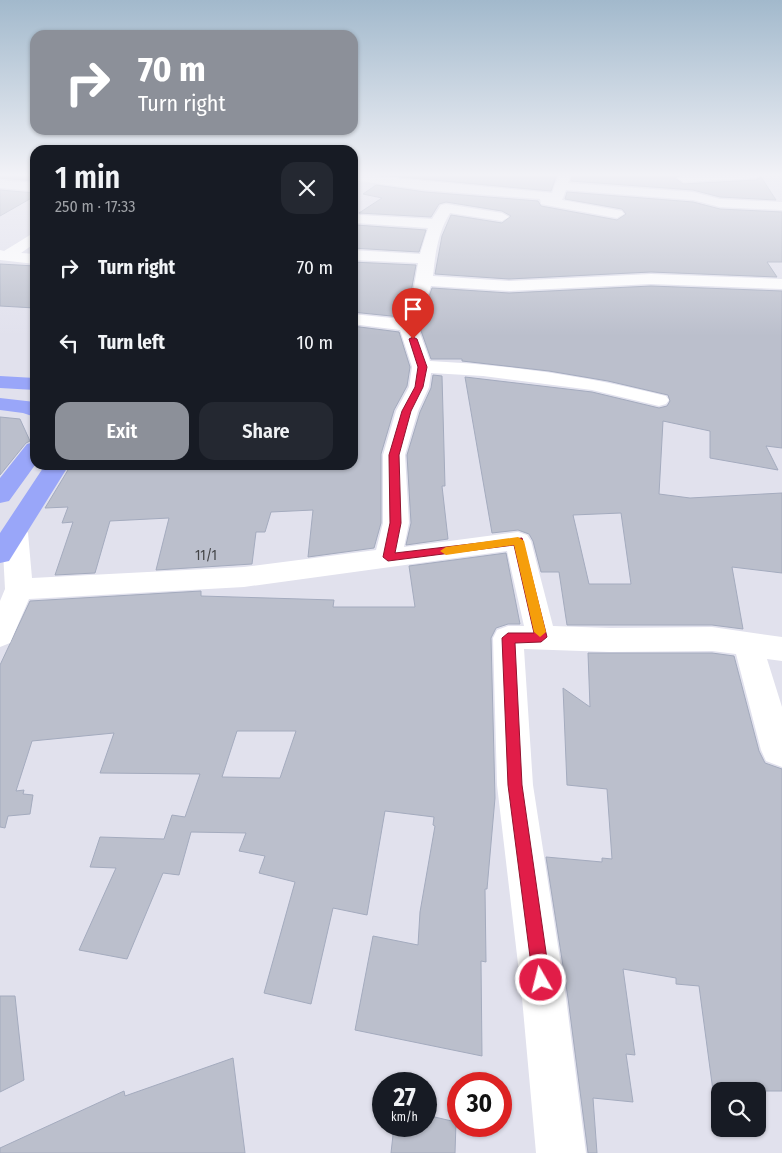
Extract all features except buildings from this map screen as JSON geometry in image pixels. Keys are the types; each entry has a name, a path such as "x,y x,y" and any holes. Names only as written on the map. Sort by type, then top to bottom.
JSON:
{"main road":[{"path":"0,382 30,384"},
{"path":"0,404 30,409"},
{"path":"0,495 30,455"},
{"path":"8,543 54,470"}],"street":[{"path":"388,557 396,523 394,455 407,411 419,387 422,367 408,325 417,308 426,281 426,259 435,228"},
{"path":"3,256 30,239"},
{"path":"358,255 426,259"},
{"path":"3,256 30,259"},
{"path":"426,281 509,286 651,280 782,284"},
{"path":"358,320 408,325"},
{"path":"422,367 483,370 592,384 659,400"},
{"path":"19,589 244,577 518,541 541,637"},
{"path":"0,635 19,589 8,543"},
{"path":"561,1153 544,998 515,785 508,638 712,639 782,649"},
{"path":"748,644 778,750 782,752"}],"slow traffic":[{"path":"446,551 518,541 540,632"}],"route":[{"path":"413,339 422,367 419,387 407,411 394,455 396,523 388,557 518,541 541,637 508,638 515,785 541,980"}]}
